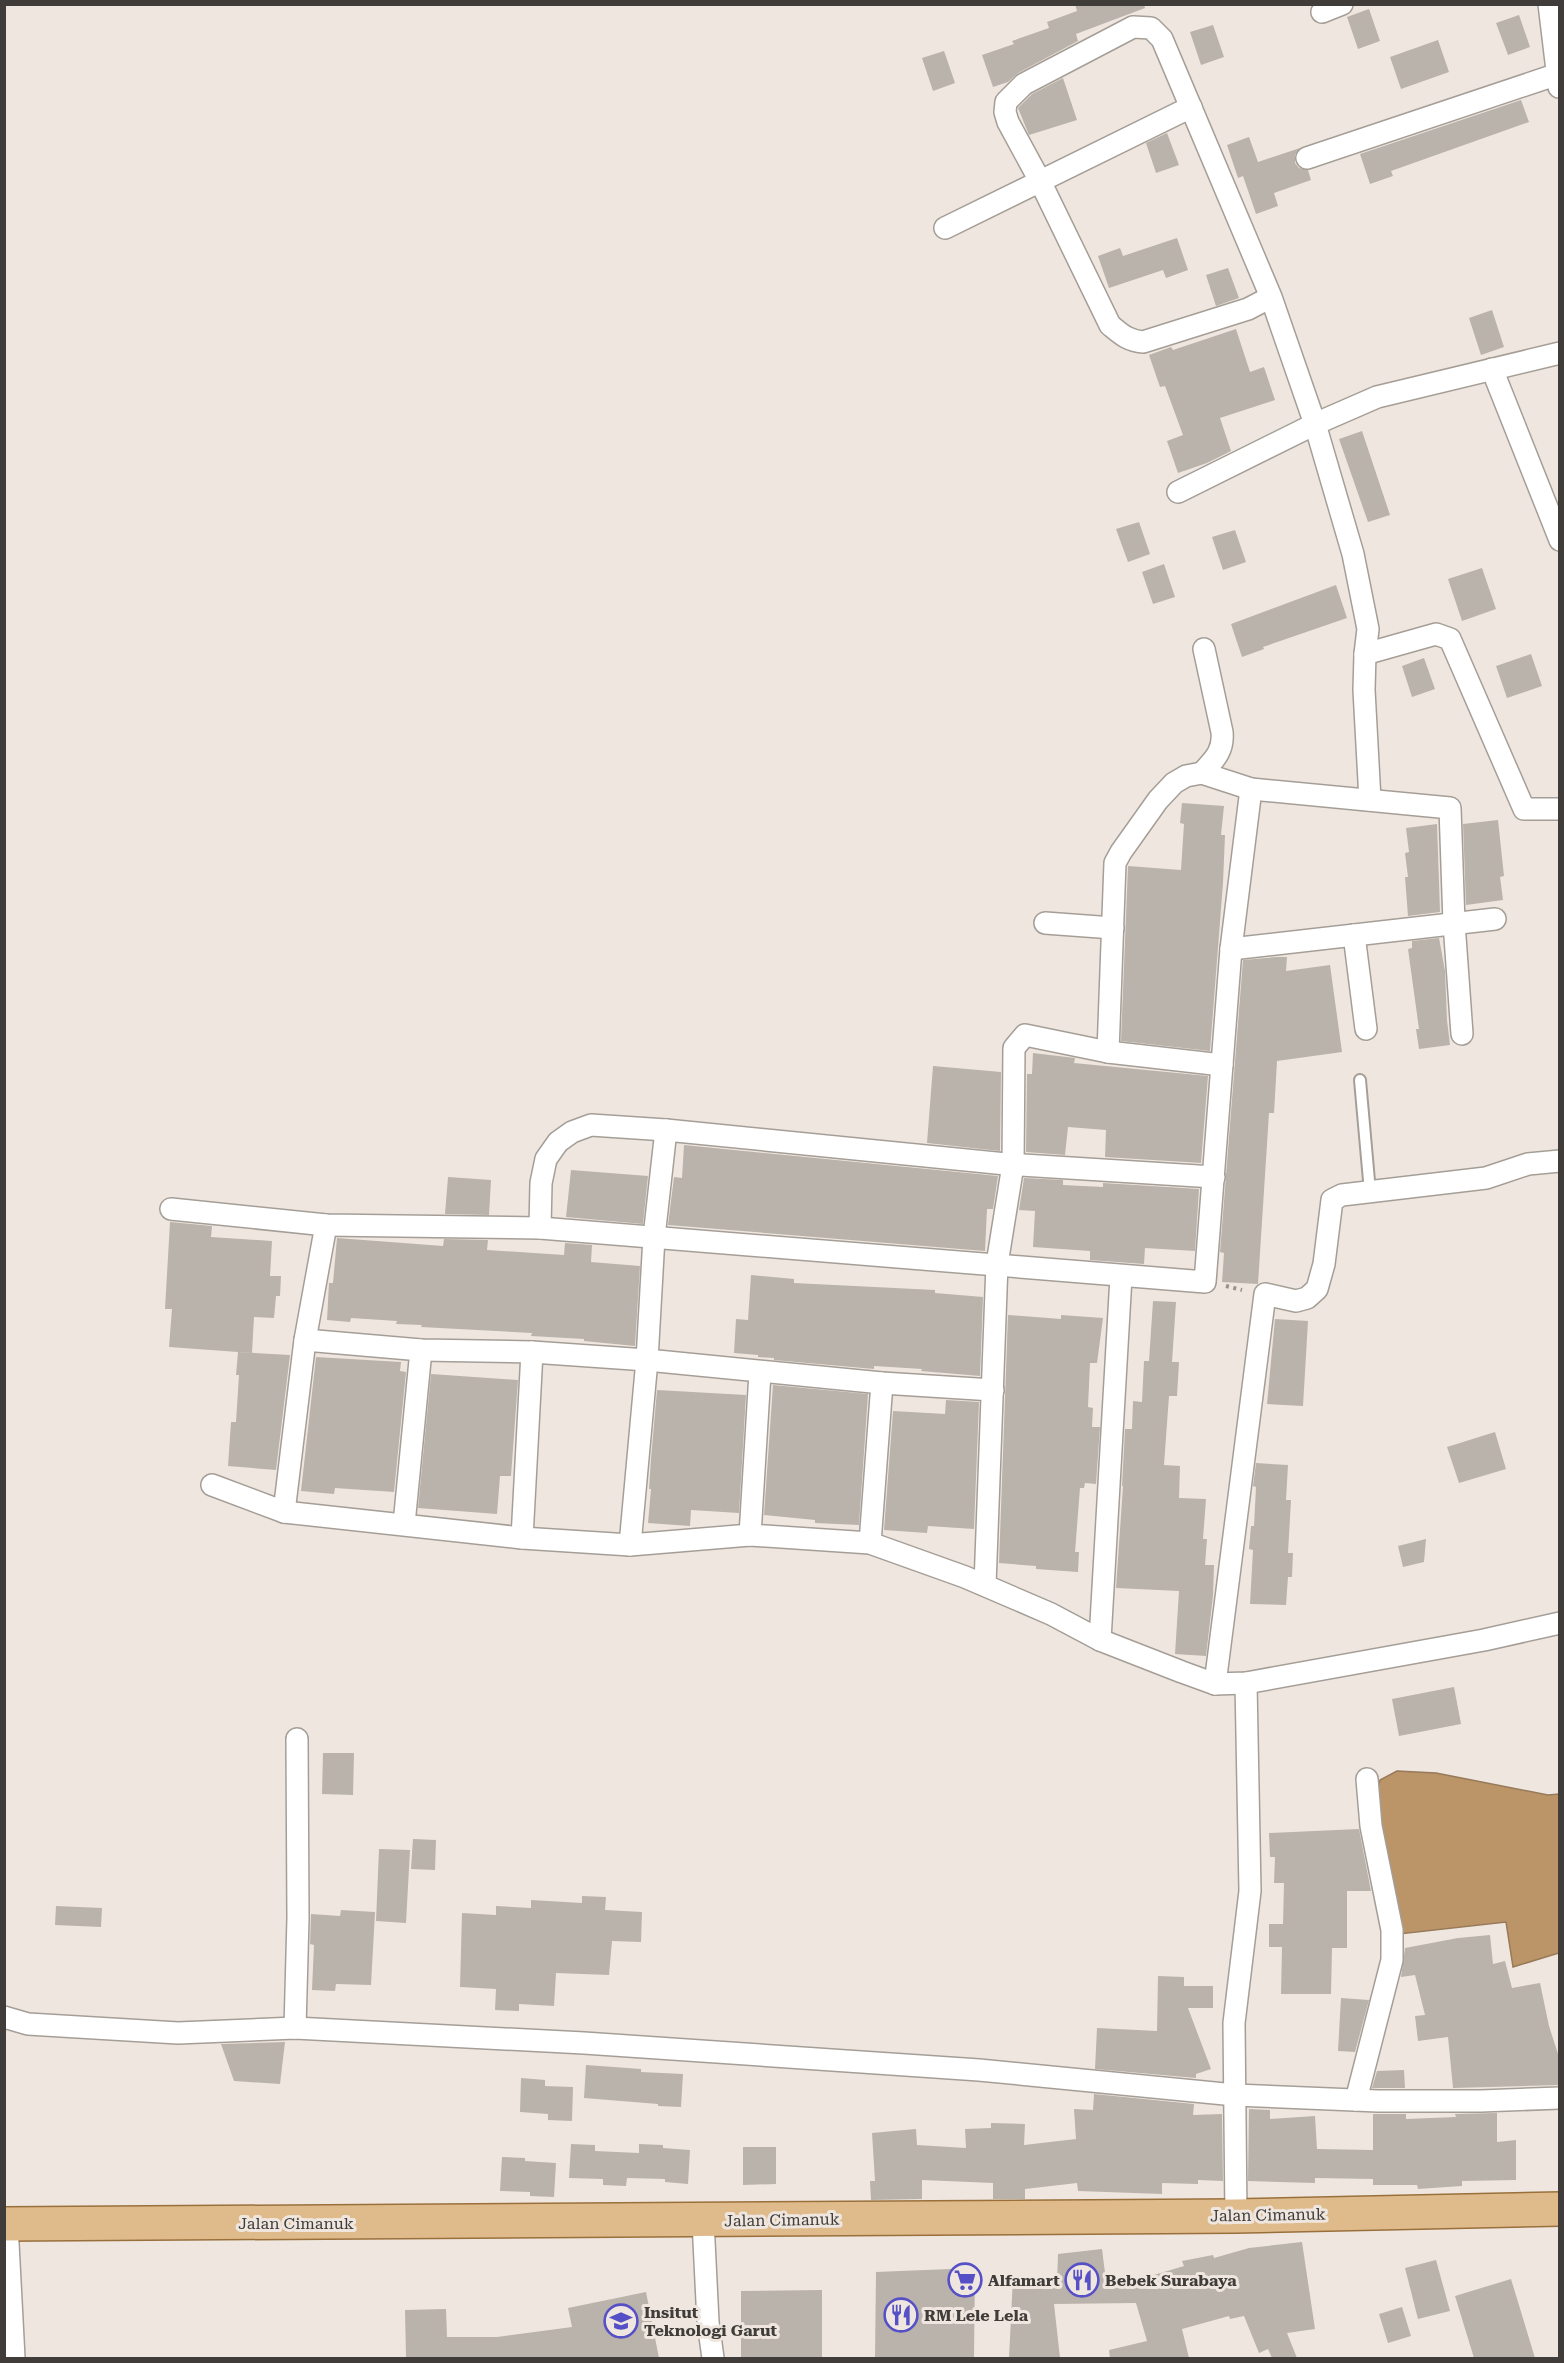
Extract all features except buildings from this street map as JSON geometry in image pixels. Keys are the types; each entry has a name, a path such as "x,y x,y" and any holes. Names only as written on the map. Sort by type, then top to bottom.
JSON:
{"main road":[{"name":"Jalan Cimanuk","path":"6,2224 1236,2216 1560,2209"}],"street":[{"path":"1322,12 1342,4"},
{"path":"1307,158 1559,81 1549,4"},
{"path":"1271,297 1248,309 1143,342 1131,341 1110,325 1040,181 1008,122 1005,112 1006,102 1024,84 1133,27 1150,28 1162,39 1271,297 1315,424 1353,555 1368,628 1364,690 1370,800"},
{"path":"945,228 1191,107"},
{"path":"1178,492 1315,424 1377,397 1560,353"},
{"path":"1492,369 1560,540"},
{"path":"1365,654 1436,634 1450,639 1524,809 1560,809"},
{"path":"1202,774 1219,754 1223,745 1204,649"},
{"path":"1108,1052 1115,863 1158,801 1174,783 1186,776 1202,774 1251,789 1450,808 1454,923 1462,1034"},
{"path":"171,1209 326,1225 540,1228 997,1264 1121,1277 1205,1282 1231,949 1251,789"},
{"path":"1231,949 1495,919"},
{"path":"1046,923 1113,928"},
{"path":"1354,935 1366,1029"},
{"path":"985,1585 997,1264 1013,1165 1014,1048 1025,1035 1108,1052 1222,1065"},
{"path":"540,1228 541,1183 546,1159 558,1143 572,1132 591,1125 666,1130 1013,1165 1214,1176"},
{"path":"630,1545 647,1360 654,1237 666,1130"},
{"path":"1215,1684 1265,1294 1296,1301 1307,1298 1317,1289 1324,1264 1332,1200 1342,1195 1486,1178 1528,1164 1560,1161"},
{"path":"284,1512 305,1340 326,1225"},
{"path":"1100,1640 1121,1277"},
{"path":"305,1340 421,1350 532,1352 647,1360 882,1383 993,1390"},
{"path":"404,1524 421,1350"},
{"path":"522,1538 532,1352"},
{"path":"750,1535 760,1372"},
{"path":"870,1543 882,1383"},
{"path":"212,1485 284,1512 522,1538 630,1545 750,1535 870,1543 985,1585 1051,1614 1100,1640 1215,1684 1246,1683 1484,1640 1560,1623"},
{"path":"1236,2216 1234,2023 1250,1891 1246,1683"},
{"path":"295,2028 298,1918 297,1739"},
{"path":"1356,2100 1392,1960 1393,1946 1392,1930 1371,1826 1367,1779"},
{"path":"4,2017 28,2024 178,2033 295,2028 584,2043 979,2070 1235,2095 1356,2100 1480,2101 1560,2098"},
{"path":"704,2221 708,2322 713,2358"},
{"path":"6,2224 14,2358"}],"lane":[{"path":"1360,1080 1370,1192"}],"path":[{"path":"1205,1282 1265,1294"}],"shaded area":[{"path":"1397,1771 1436,1773 1548,1795 1559,1794 1559,1953 1513,1967 1506,1922 1399,1934 1376,1795 1380,1780"}],"place":[{"name":"Alfamart","path":"965,2280"},
{"name":"Bebek Surabaya","path":"1082,2280"},
{"name":"RM Lele Lela","path":"901,2315"},
{"name":"Insitut Teknologi Garut","path":"621,2321"}]}
